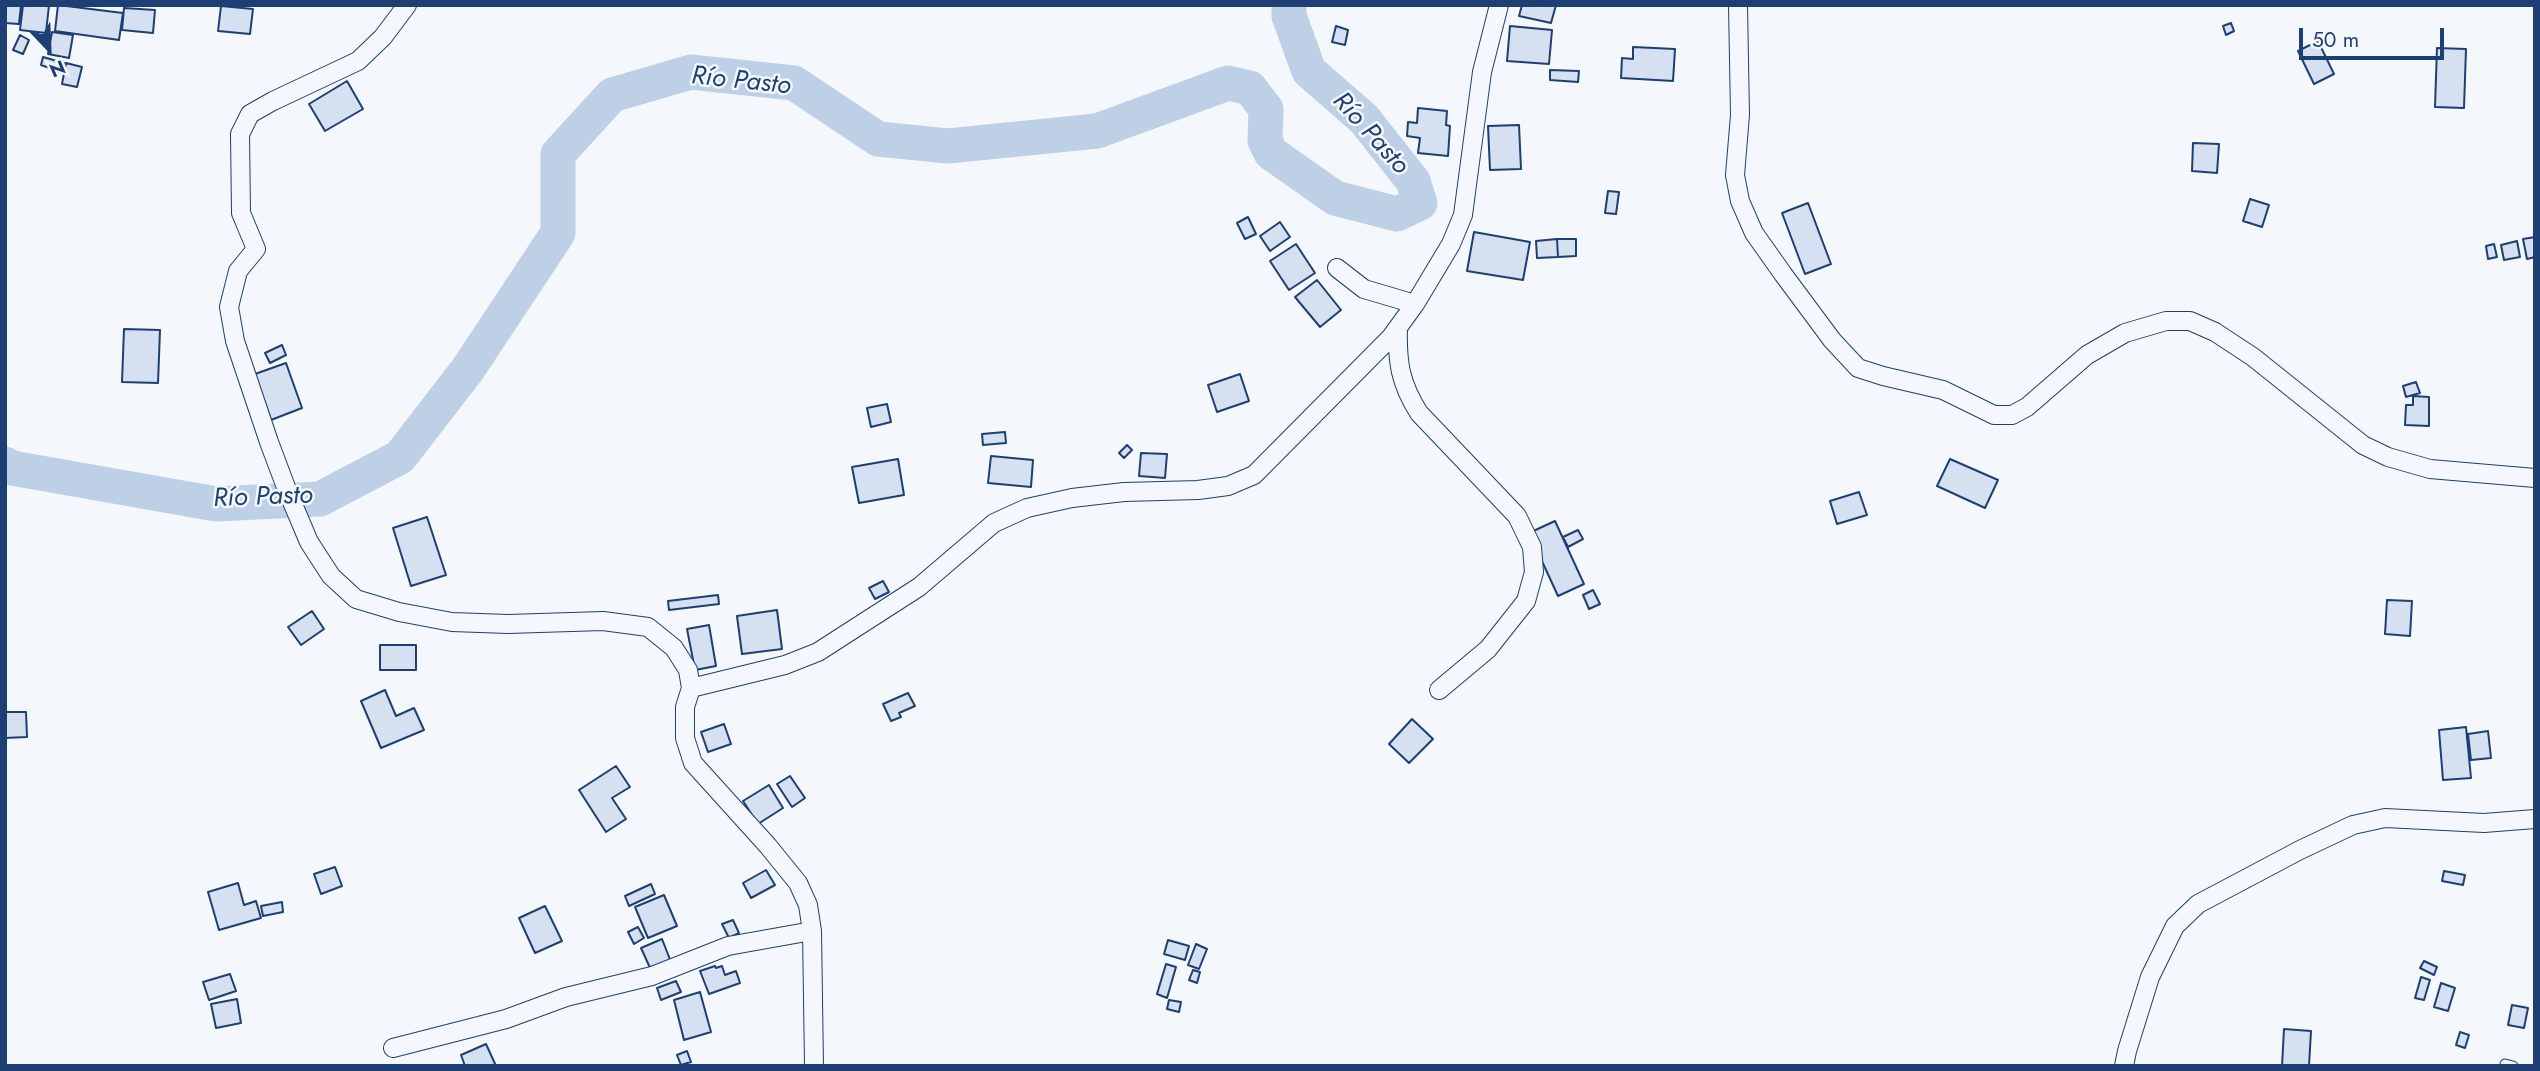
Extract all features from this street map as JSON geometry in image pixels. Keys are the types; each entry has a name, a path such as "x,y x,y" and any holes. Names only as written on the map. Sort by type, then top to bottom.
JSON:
{"street":[{"path":"407,5 383,37 358,61 250,114 240,134 241,213 256,249 237,271 229,307 236,341 268,442 309,542 331,576 356,600 452,622 508,624 603,621 648,627 674,648 688,670 691,688 685,707 685,738 693,763 747,821 798,883 808,905 812,931 814,1066"},
{"path":"691,688 785,664 817,652 919,587 994,523 1027,508 1072,498 1124,492 1198,491 1228,486 1254,475 1398,328 1451,244 1463,215 1482,72 1499,5"},
{"path":"1738,5 1740,115 1735,175 1740,201 1754,233 1832,340 1858,368 1943,390 1994,415 2012,415 2027,407 2087,355 2125,333 2166,321 2190,321 2215,332 2253,357 2362,445 2388,457 2430,469 2535,478"},
{"path":"1337,268 1364,289 1415,304"},
{"path":"1398,328 1397,360 1407,394 1419,413 1517,516 1532,547 1534,572 1526,601 1488,649 1439,690"},
{"path":"2124,1066 2150,977 2175,926 2197,904 2353,825 2385,818 2484,823 2535,819"},
{"path":"393,1048 506,1019 566,998 652,976 728,946 812,931"}],"building":[{"path":"5,5 21,5 19,24 5,23"},
{"path":"23,5 49,5 46,33 20,30"},
{"path":"58,5 123,13 119,40 55,31"},
{"path":"1522,5 1556,5 1551,23 1519,16"},
{"path":"221,6 253,9 250,34 218,31"},
{"path":"124,8 155,10 153,33 122,30"},
{"path":"2231,23 2234,31 2226,35 2223,26"},
{"path":"1336,26 1348,30 1345,45 1332,42"},
{"path":"1510,26 1552,30 1549,64 1507,61"},
{"path":"52,32 73,35 69,58 48,54"},
{"path":"20,35 29,40 23,54 13,50"},
{"path":"2318,41 2334,74 2314,84 2298,51"},
{"path":"1633,47 1675,49 1673,81 1621,78 1622,58 1633,59"},
{"path":"2437,48 2466,49 2464,108 2435,107"},
{"path":"43,57 64,63 61,72 41,65"},
{"path":"66,63 82,67 77,87 62,84"},
{"path":"1550,70 1579,71 1578,82 1550,80"},
{"path":"347,81 363,109 325,131 309,104"},
{"path":"1418,108 1447,111 1446,125 1450,126 1448,156 1418,153 1420,138 1407,136 1408,122 1417,123"},
{"path":"1519,125 1521,169 1490,170 1488,126"},
{"path":"2193,143 2219,144 2217,173 2192,171"},
{"path":"1608,191 1619,192 1616,214 1605,213"},
{"path":"2250,199 2269,205 2262,227 2243,221"},
{"path":"1808,203 1831,264 1805,274 1782,213"},
{"path":"1248,217 1256,234 1245,239 1237,223"},
{"path":"1280,222 1290,237 1270,251 1260,236"},
{"path":"1474,232 1530,242 1523,280 1467,271"},
{"path":"2535,237 2535,257 2527,259 2523,239"},
{"path":"1557,239 1576,239 1576,256 1558,257"},
{"path":"1557,239 1558,257 1537,258 1536,241"},
{"path":"2517,241 2520,257 2504,260 2501,245"},
{"path":"1296,244 1315,273 1289,290 1270,261"},
{"path":"2494,244 2497,257 2488,259 2486,246"},
{"path":"1317,280 1341,310 1320,327 1295,297"},
{"path":"124,329 160,330 158,383 122,382"},
{"path":"282,345 286,355 270,363 265,353"},
{"path":"286,363 302,408 271,420 255,374"},
{"path":"1240,374 1249,401 1217,412 1208,385"},
{"path":"2416,382 2420,393 2406,397 2403,386"},
{"path":"2413,396 2429,397 2429,426 2405,425 2406,405 2413,405"},
{"path":"887,404 891,422 871,427 867,408"},
{"path":"1005,432 1006,443 983,445 982,434"},
{"path":"1127,445 1132,450 1124,458 1119,453"},
{"path":"1141,453 1167,454 1165,478 1139,476"},
{"path":"991,456 1033,460 1031,487 988,483"},
{"path":"898,459 904,495 859,503 852,467"},
{"path":"1950,459 1998,480 1985,508 1937,486"},
{"path":"1859,492 1867,515 1837,524 1830,501"},
{"path":"427,517 446,575 411,586 393,528"},
{"path":"1555,521 1584,584 1558,596 1529,533"},
{"path":"1578,530 1583,539 1568,547 1563,537"},
{"path":"883,581 889,592 875,599 869,588"},
{"path":"1593,590 1600,604 1589,609 1583,595"},
{"path":"718,595 719,604 669,610 668,601"},
{"path":"2387,600 2412,601 2410,636 2385,634"},
{"path":"777,610 782,649 742,654 737,616"},
{"path":"312,611 324,629 301,645 288,627"},
{"path":"709,625 716,666 695,670 687,629"},
{"path":"380,645 416,645 416,670 380,670"},
{"path":"385,690 396,716 414,708 424,730 381,748 361,701"},
{"path":"908,693 915,706 899,713 901,717 891,721 883,704"},
{"path":"5,712 26,712 27,737 5,738"},
{"path":"1412,719 1433,739 1409,763 1389,744"},
{"path":"724,724 731,744 708,752 701,732"},
{"path":"2466,727 2471,778 2443,780 2439,730"},
{"path":"2488,731 2491,758 2471,760 2468,734"},
{"path":"616,766 630,787 612,798 626,819 606,832 579,790"},
{"path":"790,776 805,798 792,807 777,784"},
{"path":"769,785 783,808 758,824 743,801"},
{"path":"335,867 342,886 321,894 314,874"},
{"path":"766,870 775,885 751,898 743,883"},
{"path":"2444,871 2465,875 2463,885 2442,881"},
{"path":"238,883 244,905 256,901 261,918 219,930 208,892"},
{"path":"651,884 655,894 629,906 625,896"},
{"path":"664,895 677,926 648,938 635,907"},
{"path":"282,902 283,912 263,916 261,906"},
{"path":"545,906 562,941 535,953 519,918"},
{"path":"733,920 739,933 729,938 722,924"},
{"path":"638,927 644,938 634,944 628,932"},
{"path":"662,939 671,962 651,970 641,948"},
{"path":"1168,940 1189,946 1185,960 1164,954"},
{"path":"1196,944 1207,949 1199,969 1188,965"},
{"path":"2424,961 2437,967 2434,975 2420,968"},
{"path":"1166,964 1176,967 1167,998 1157,994"},
{"path":"722,966 725,975 736,971 740,983 709,994 700,971"},
{"path":"1193,970 1200,972 1197,983 1189,980"},
{"path":"230,974 236,991 209,1000 203,982"},
{"path":"2421,977 2430,980 2424,1000 2415,998"},
{"path":"676,981 681,992 661,1000 657,988"},
{"path":"2441,983 2455,988 2448,1011 2434,1007"},
{"path":"700,992 711,1032 684,1040 674,1000"},
{"path":"237,999 241,1023 216,1028 211,1004"},
{"path":"1169,1000 1181,1002 1179,1012 1167,1009"},
{"path":"2512,1005 2528,1008 2524,1028 2508,1025"},
{"path":"2284,1029 2311,1031 2309,1066 2282,1066"},
{"path":"2460,1032 2469,1035 2465,1048 2456,1045"},
{"path":"486,1044 496,1066 465,1066 461,1055"},
{"path":"687,1051 691,1062 681,1065 677,1055"}],"waterway":[{"name":"Río Pasto","path":"5,464 12,468 216,504 320,499 400,457 468,369 558,233 558,154 612,95 691,72 794,83 878,139 948,146 1097,131 1228,83 1250,88 1266,109 1265,141 1271,153 1335,198 1397,214 1420,203 1413,181 1364,119 1309,71 1289,16 1289,5"}]}
